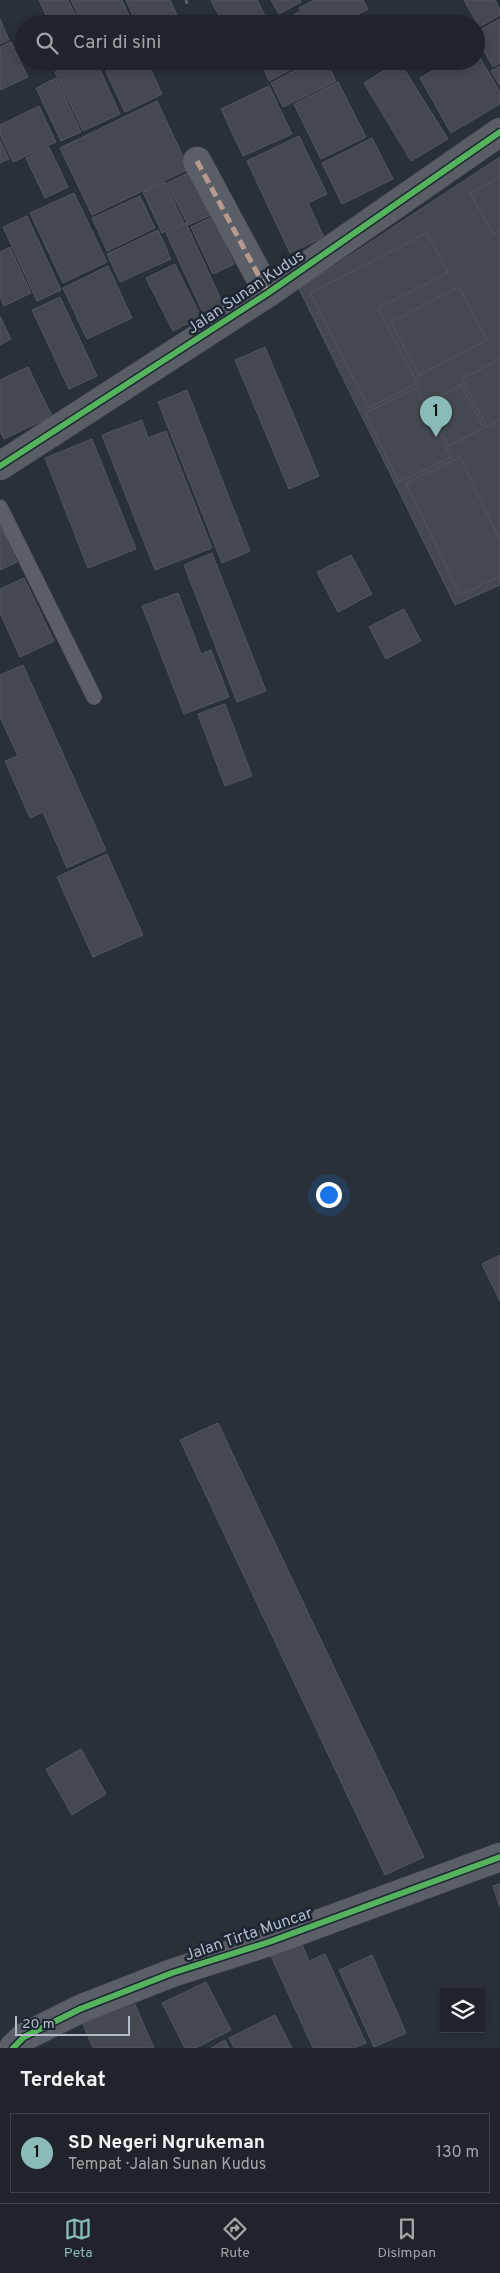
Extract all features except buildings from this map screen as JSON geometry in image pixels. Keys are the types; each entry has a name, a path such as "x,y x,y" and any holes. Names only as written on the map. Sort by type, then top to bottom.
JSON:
{"street":[{"name":"Jalan Sunan Kudus","path":"0,466 268,293 500,132"},
{"path":"197,162 268,293"},
{"name":"Jalan Tirta Muncar","path":"13,2048 24,2037 89,2005 172,1973 269,1942 500,1857"}],"lane":[{"path":"0,507 94,697"}],"path":[{"path":"186,0 188,6"}],"marked path":[{"path":"197,161 268,293"}],"cycle path":[{"path":"0,466 268,293 500,132"},
{"path":"13,2048 24,2037 80,2009 172,1973 269,1942 500,1857"}],"place":[{"name":"SD Negeri Ngrukeman","path":"436,437"}]}
